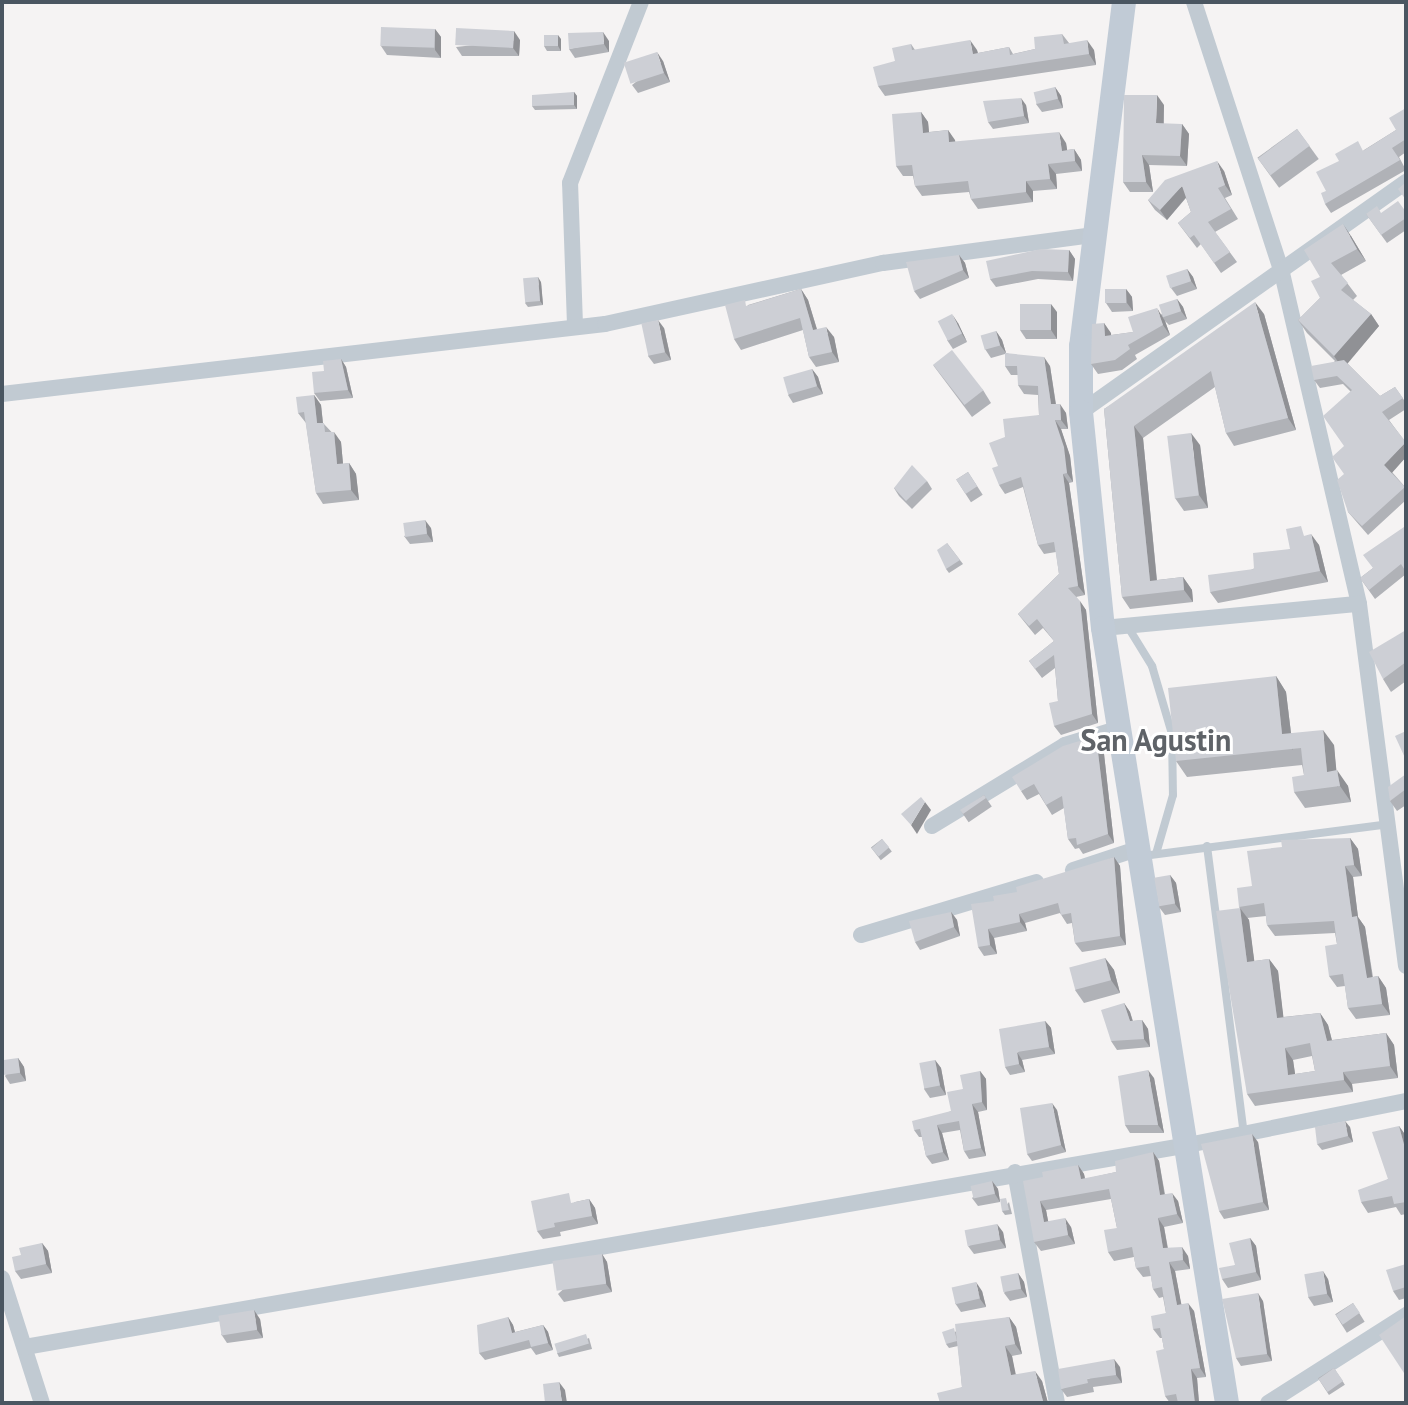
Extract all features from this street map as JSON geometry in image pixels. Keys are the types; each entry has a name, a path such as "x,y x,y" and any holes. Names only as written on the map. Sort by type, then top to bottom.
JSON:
{"main road":[{"path":"1124,2 1081,346 1081,412 1116,627 1120,728 1146,853 1183,1146 1227,1403"}],"street":[{"path":"575,325 570,183 641,2"},
{"path":"1194,2 1282,273 1359,604 1406,966"},
{"path":"1081,412 1282,273 1406,182"},
{"path":"2,394 575,325 605,324 883,263 1094,235"},
{"path":"1116,627 1359,604"},
{"path":"932,826 1075,740 1120,728"},
{"path":"861,935 1146,853"},
{"path":"25,1347 1015,1172 1183,1146 1406,1101"},
{"path":"1015,1172 1057,1403"},
{"path":"2,1278 42,1403"},
{"path":"1268,1403 1406,1315"}],"lane":[{"path":"1116,627 1161,686 1172,734 1173,795 1146,853"},
{"path":"1146,853 1388,824"},
{"path":"1207,846 1244,1133"}],"building":[{"path":"381,27 435,29 434,48 380,46"},
{"path":"456,28 514,31 513,48 455,45"},
{"path":"603,32 604,44 569,49 568,33"},
{"path":"1062,34 1064,44 1087,40 1089,54 878,86 873,67 895,61 892,48 911,44 912,50 970,40 973,54 1009,47 1010,55 1035,49 1034,37"},
{"path":"544,35 558,35 558,46 544,46"},
{"path":"657,52 664,73 631,84 624,63"},
{"path":"1055,87 1058,99 1037,104 1034,92"},
{"path":"574,92 574,105 532,106 532,95"},
{"path":"1124,95 1157,95 1156,123 1182,124 1180,156 1142,155 1146,182 1123,182"},
{"path":"1021,98 1024,116 988,122 983,101"},
{"path":"1406,108 1406,139 1392,148 1400,160 1325,204 1321,193 1326,191 1316,172 1339,161 1335,154 1358,141 1363,151 1396,130 1389,118"},
{"path":"921,112 923,133 948,130 949,142 1059,132 1062,151 1074,149 1075,161 1048,164 1050,179 1026,181 1026,192 971,199 968,181 915,186 912,165 896,166 892,114"},
{"path":"1297,129 1310,146 1271,175 1258,158"},
{"path":"1217,161 1225,185 1218,188 1231,209 1208,222 1230,252 1214,263 1194,235 1190,238 1178,223 1191,212 1182,186 1160,210 1148,200 1165,180"},
{"path":"1406,182 1406,200 1398,189"},
{"path":"1398,201 1406,212 1406,218 1381,235 1366,214 1377,206 1381,213"},
{"path":"1343,224 1357,249 1331,263 1348,283 1341,290 1371,314 1334,356 1298,320 1320,298 1311,281 1320,277 1304,250"},
{"path":"1041,249 1069,250 1068,272 1032,271 990,279 986,261"},
{"path":"959,255 963,270 914,291 906,262"},
{"path":"1187,269 1191,281 1170,288 1166,276"},
{"path":"538,277 540,301 525,302 523,278"},
{"path":"801,289 813,330 826,327 832,352 809,357 800,318 734,339 725,305 745,300 746,306"},
{"path":"1105,289 1126,289 1126,303 1105,303"},
{"path":"1177,299 1181,311 1163,317 1159,305"},
{"path":"1255,302 1288,418 1226,433 1211,371 1134,426 1150,581 1183,577 1184,590 1122,597 1104,409"},
{"path":"1020,304 1051,304 1051,330 1020,330"},
{"path":"1157,308 1163,325 1128,345 1130,349 1115,360 1091,364 1092,324 1104,323 1105,336 1133,332 1128,317"},
{"path":"952,314 962,334 948,341 938,321"},
{"path":"658,320 665,352 648,356 641,324"},
{"path":"996,331 1000,345 985,350 981,335"},
{"path":"952,350 983,390 964,405 933,365"},
{"path":"1005,353 1044,357 1051,404 1060,404 1061,420 1055,420 1064,447 1067,473 1063,474 1078,586 1068,588 1080,601 1092,714 1054,726 1049,703 1058,701 1054,655 1035,669 1029,661 1054,641 1037,619 1029,626 1018,614 1059,574 1054,542 1038,545 1021,477 999,485 992,468 998,466 989,443 1005,437 1003,419 1039,415 1038,386 1018,385 1017,366 1005,366"},
{"path":"341,359 348,390 314,393 312,372 324,371 323,361"},
{"path":"1344,360 1380,396 1395,387 1403,398 1382,412 1406,442 1384,465 1405,487 1362,526 1348,512 1337,480 1344,474 1332,457 1344,446 1323,416 1352,390 1337,376 1314,380 1311,366"},
{"path":"812,369 817,386 788,395 783,377"},
{"path":"314,395 317,423 324,423 325,432 334,432 337,464 349,463 351,490 316,493 304,412 298,413 296,397"},
{"path":"1191,433 1199,496 1175,498 1167,436"},
{"path":"912,465 927,481 906,501 894,488"},
{"path":"968,472 977,486 966,494 956,480"},
{"path":"425,520 427,534 405,537 403,523"},
{"path":"1301,526 1304,536 1311,534 1320,571 1210,592 1208,575 1254,569 1253,553 1290,549 1286,529"},
{"path":"1404,527 1406,572 1401,564 1369,590 1360,578 1373,568 1363,555"},
{"path":"947,543 960,560 946,569 937,550"},
{"path":"1406,630 1406,662 1383,679 1369,652"},
{"path":"1276,676 1282,734 1323,730 1327,772 1337,770 1340,786 1294,792 1292,777 1304,775 1301,748 1176,761 1168,688"},
{"path":"1406,731 1406,760 1395,736"},
{"path":"1096,736 1108,834 1077,845 1076,838 1068,839 1062,796 1046,805 1034,784 1021,791 1012,777 1063,746"},
{"path":"1406,774 1406,789 1390,801 1388,787"},
{"path":"984,795 986,798 963,814 960,810"},
{"path":"921,797 925,802 911,825 901,814"},
{"path":"1350,838 1354,865 1345,866 1352,917 1357,916 1367,978 1378,976 1382,1004 1348,1008 1343,974 1329,976 1325,946 1337,944 1334,921 1267,925 1264,903 1239,907 1237,888 1252,886 1247,851 1282,847 1281,840"},
{"path":"882,839 889,847 879,856 871,848"},
{"path":"1114,857 1120,936 1075,943 1071,913 1061,915 1058,903 1019,914 1020,922 988,929 990,945 978,947 971,904 994,901 993,896 1017,892 1016,887"},
{"path":"1170,875 1175,904 1159,906 1154,878"},
{"path":"1240,908 1247,962 1269,959 1277,1018 1320,1013 1327,1041 1386,1033 1390,1066 1343,1072 1344,1080 1247,1094 1216,911","holes":["1310,1043 1315,1071 1288,1075 1285,1048"]},
{"path":"951,912 954,927 915,942 909,921"},
{"path":"1105,958 1111,980 1075,990 1069,968"},
{"path":"1124,1003 1130,1021 1142,1020 1144,1039 1111,1041 1101,1010"},
{"path":"1045,1021 1049,1047 1017,1052 1019,1064 1005,1067 999,1029"},
{"path":"18,1058 20,1073 4,1075 2,1060"},
{"path":"935,1060 940,1086 924,1089 919,1063"},
{"path":"1148,1070 1158,1125 1125,1125 1118,1076"},
{"path":"980,1071 982,1102 972,1104 981,1148 964,1151 959,1121 937,1125 943,1152 926,1156 920,1129 914,1130 912,1121 951,1111 947,1092 963,1089 960,1075"},
{"path":"1052,1103 1061,1145 1027,1154 1020,1108"},
{"path":"1345,1121 1348,1136 1317,1144 1315,1127"},
{"path":"1399,1126 1406,1152 1406,1202 1394,1204 1392,1196 1361,1202 1358,1190 1388,1179 1372,1132"},
{"path":"1252,1134 1263,1202 1219,1211 1201,1144"},
{"path":"1153,1152 1160,1195 1172,1193 1177,1214 1158,1218 1163,1248 1182,1247 1183,1260 1169,1262 1177,1305 1188,1303 1200,1368 1191,1369 1195,1403 1178,1403 1176,1394 1165,1396 1156,1351 1164,1349 1160,1328 1153,1329 1151,1316 1166,1313 1162,1287 1153,1289 1149,1266 1136,1268 1132,1247 1108,1252 1104,1230 1117,1228 1109,1189 1040,1201 1044,1222 1065,1218 1068,1235 1034,1242 1023,1181 1043,1177 1042,1172 1078,1165 1081,1179 1116,1172 1115,1161"},
{"path":"992,1181 995,1194 973,1199 971,1186"},
{"path":"569,1193 571,1203 589,1199 592,1216 554,1223 555,1227 537,1231 531,1201"},
{"path":"1006,1198 1009,1210 1002,1211 1000,1199"},
{"path":"997,1224 1000,1240 968,1246 965,1230"},
{"path":"1250,1238 1256,1272 1222,1279 1219,1268 1235,1265 1229,1243"},
{"path":"42,1243 46,1264 15,1271 12,1257 21,1255 19,1248"},
{"path":"602,1254 606,1284 557,1291 552,1261"},
{"path":"1406,1264 1406,1287 1393,1291 1386,1270"},
{"path":"1323,1271 1327,1294 1308,1297 1304,1274"},
{"path":"1018,1273 1021,1289 1003,1292 1000,1276"},
{"path":"976,1282 980,1299 955,1304 952,1288"},
{"path":"1258,1293 1267,1354 1236,1358 1222,1299"},
{"path":"1353,1303 1360,1313 1343,1325 1336,1315"},
{"path":"254,1310 257,1330 222,1335 218,1316"},
{"path":"1406,1316 1406,1372 1404,1373 1379,1335"},
{"path":"508,1317 512,1333 543,1325 548,1343 531,1347 529,1340 479,1353 477,1325"},
{"path":"1009,1317 1015,1344 1005,1346 1011,1375 1035,1371 1043,1401 940,1403 937,1393 962,1387 955,1324"},
{"path":"954,1328 957,1341 946,1344 942,1332"},
{"path":"586,1334 589,1344 557,1353 554,1344"},
{"path":"1114,1359 1116,1375 1087,1379 1088,1383 1061,1389 1058,1369"},
{"path":"1334,1368 1343,1381 1328,1392 1318,1379"},
{"path":"559,1382 562,1403 545,1403 543,1384"}],"district":[{"name":"San Agustin","path":"1156,740"}]}
